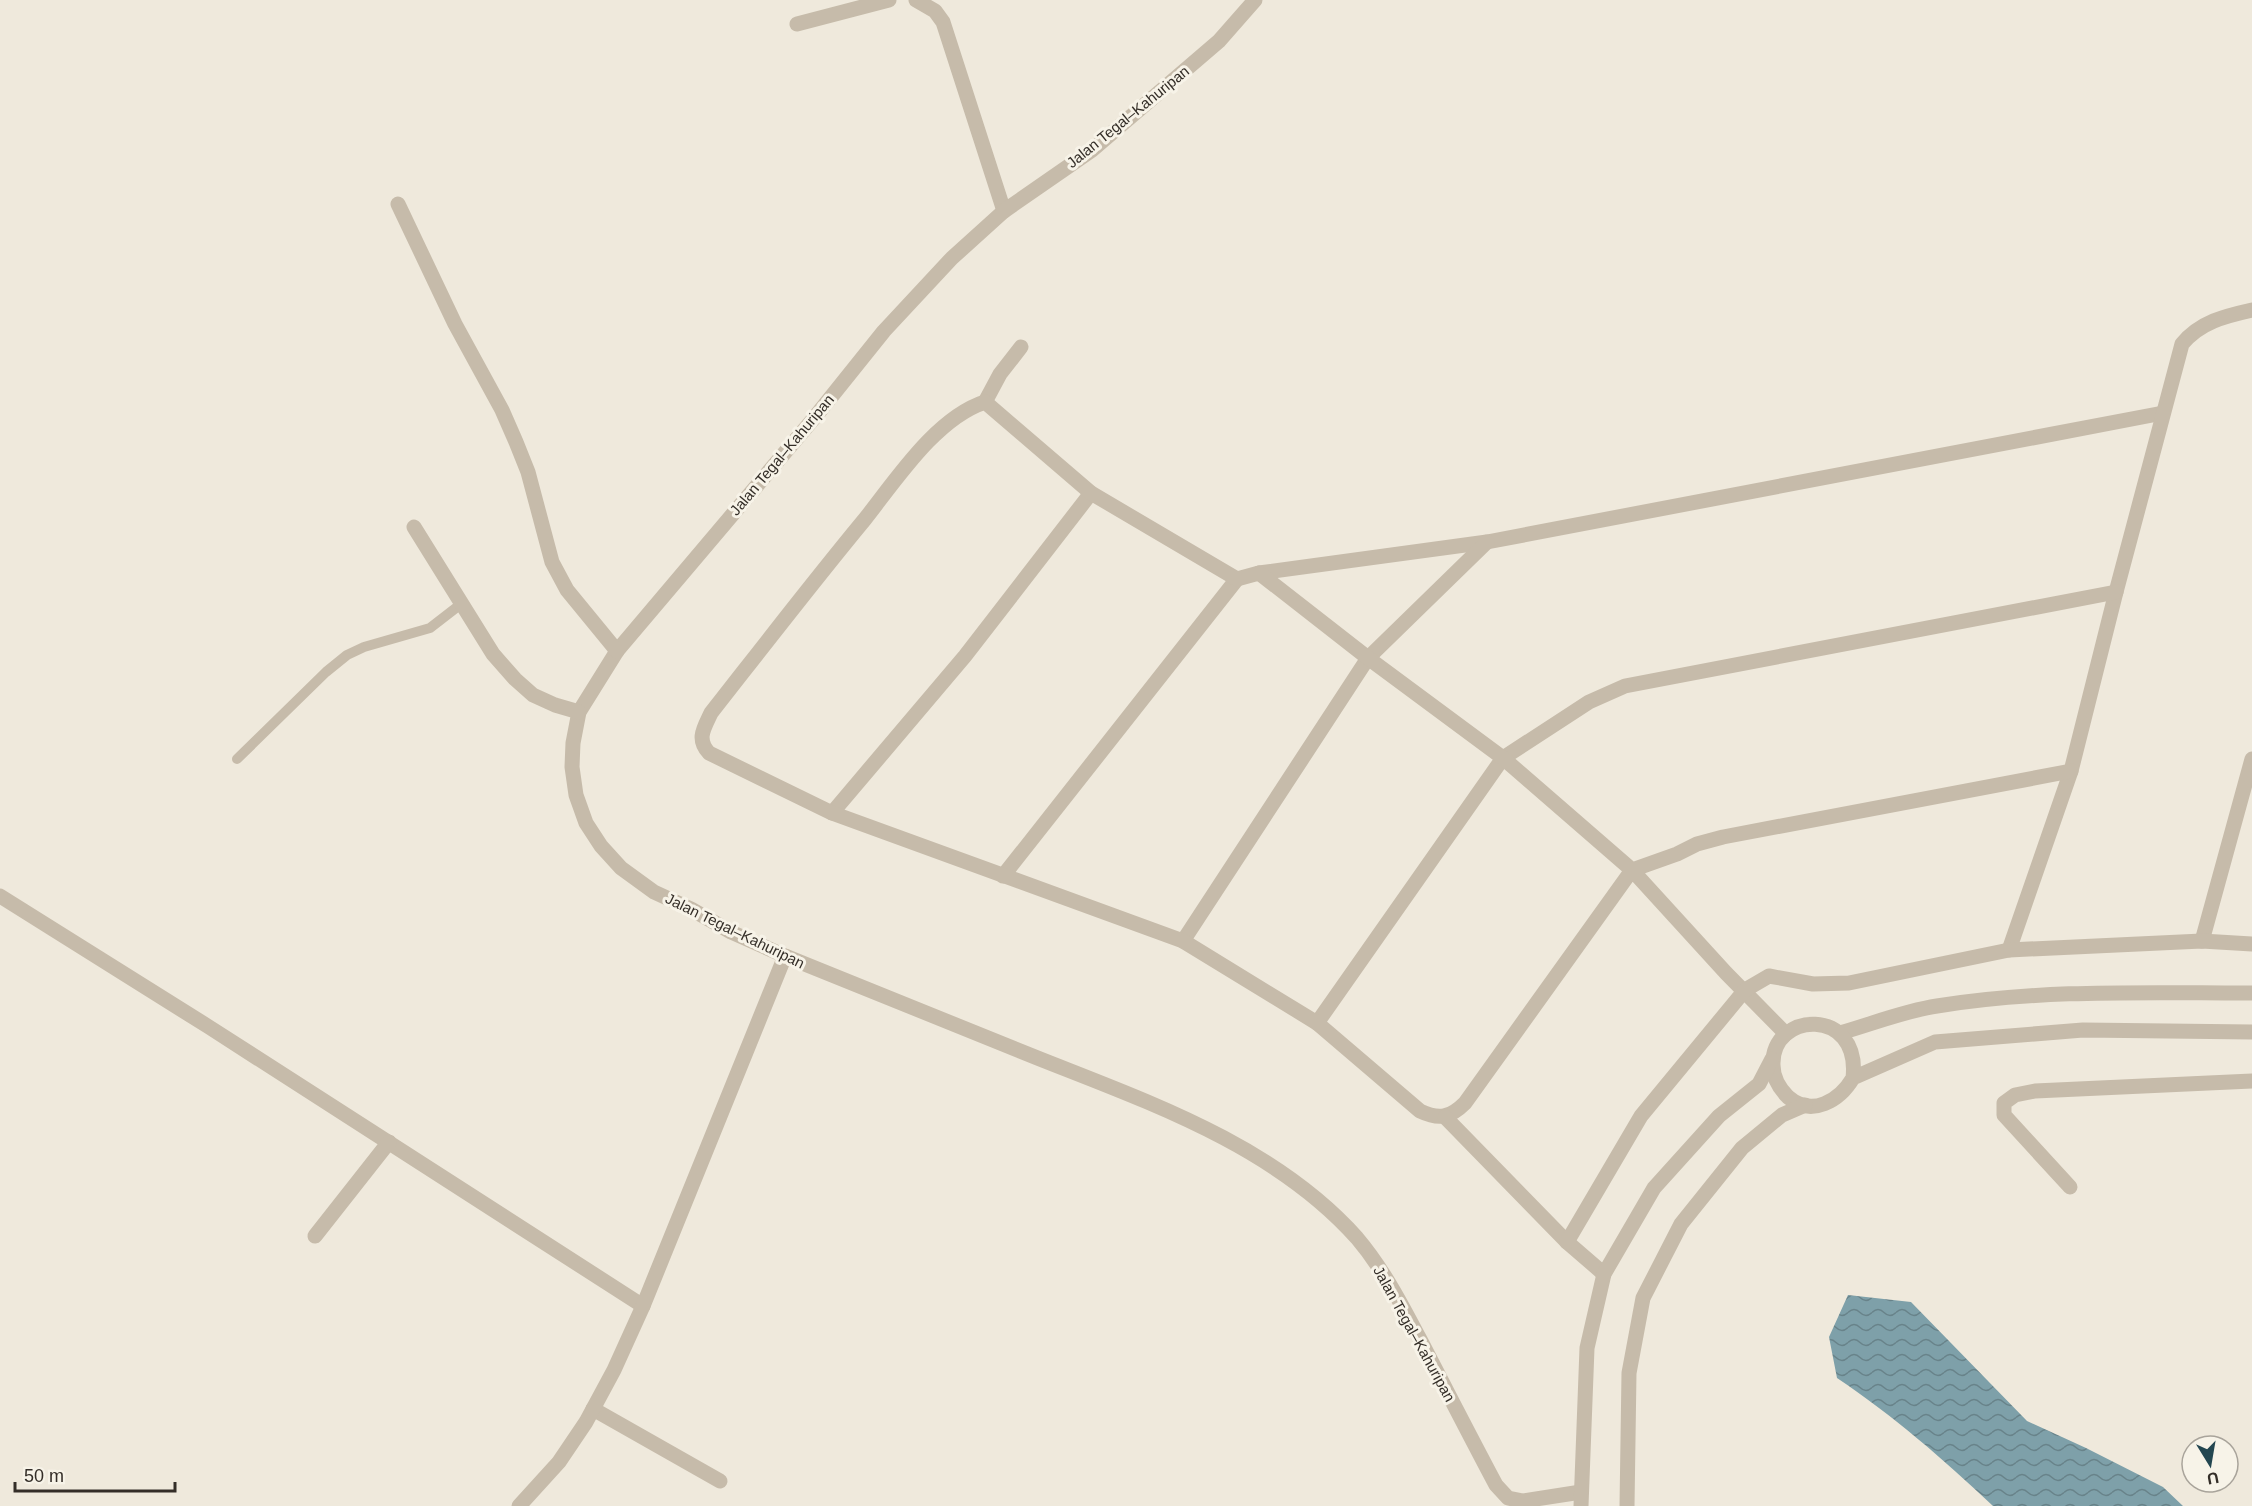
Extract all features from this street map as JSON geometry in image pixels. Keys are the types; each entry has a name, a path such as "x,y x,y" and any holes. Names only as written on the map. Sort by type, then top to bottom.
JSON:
{"street":[{"path":"796,24 889,0"},
{"path":"916,0 935,10 943,22 1004,211"},
{"name":"Jalan Tegal–Kahuripan","path":"1252,1 1219,41 1092,150 1004,211 952,258 884,331 815,417 617,651 579,712 573,743 572,767 576,795 586,823 601,846 621,868 654,892 731,932 785,956 1164,1108 1230,1141 1287,1178 1329,1212 1357,1239 1378,1267 1404,1310 1496,1485 1502,1492 1508,1498 1523,1501 1581,1499"},
{"path":"398,204 455,324 502,410 516,442 528,472 552,562 567,590 617,651"},
{"path":"2009,950 2071,771 2182,344 2191,333 2203,325 2252,310"},
{"path":"1021,347 1000,374 985,402 960,413 914,458 711,713 702,732 701,741 709,753 832,813 1183,941 1317,1023 1420,1111 1432,1117 1445,1117 1455,1113 1465,1103 1632,870 1677,854 1697,844 1723,837 2071,771"},
{"path":"985,402 1091,493 1237,579"},
{"path":"1003,876 1237,579 1259,573 1487,542 2163,413"},
{"path":"832,813 965,656 1091,493"},
{"path":"414,527 493,654 515,680 533,695 579,712"},
{"path":"1183,941 1368,658 1487,542"},
{"path":"1259,573 1368,658 1503,758 1632,870 1726,973 1786,1034"},
{"path":"1317,1023 1503,758 1589,702 1625,686 2116,592"},
{"path":"2202,941 2252,759"},
{"path":"0,896 209,1027 643,1306"},
{"path":"1567,1242 1641,1116 1745,990 1768,975 1813,984 1849,983 2009,950 2202,941 2252,944"},
{"path":"519,1506 559,1462 593,1409 614,1370 643,1306 785,956"},
{"path":"1840,1033 1934,1006 2006,996 2077,992 2252,993"},
{"path":"1813,1023 1827,1026 1840,1033 1850,1046 1854,1062 1853,1078 1845,1091 1834,1100 1820,1105 1805,1105 1791,1100 1780,1089 1773,1074 1775,1049 1786,1034 1799,1026 1813,1023"},
{"path":"1853,1078 1935,1042 2083,1030 2252,1032"},
{"path":"1581,1499 1587,1348 1604,1274 1654,1188 1719,1116 1759,1084 1773,1059"},
{"path":"2070,1187 2004,1115 2004,1103 2015,1095 2047,1090 2252,1081"},
{"path":"1627,1506 1629,1373 1643,1298 1681,1224 1742,1148 1782,1115 1805,1105"},
{"path":"1445,1117 1567,1242 1604,1274"},
{"path":"315,1236 389,1142"},
{"path":"593,1409 720,1481"}],"lane":[{"path":"237,759 326,672 347,655 364,647 430,628 461,604"}],"water":[{"path":"1848,1295 1911,1302 2027,1421 2163,1487 2183,1506 1993,1506 1918,1439 1837,1378 1829,1337"}]}
